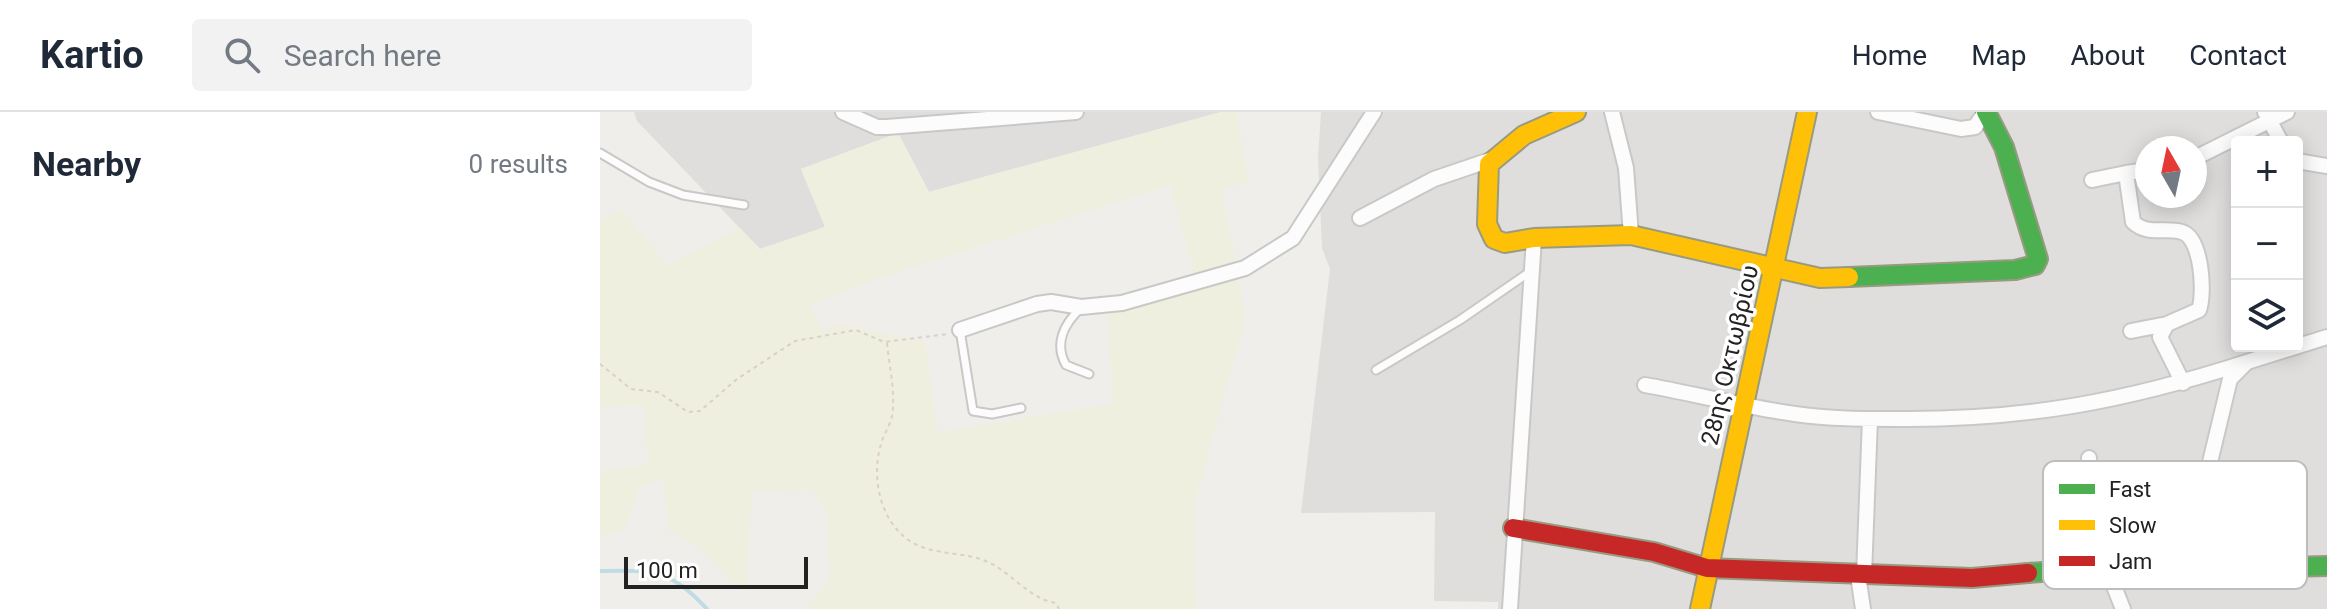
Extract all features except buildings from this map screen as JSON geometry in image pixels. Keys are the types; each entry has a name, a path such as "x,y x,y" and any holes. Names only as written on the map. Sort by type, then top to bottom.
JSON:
{"street":[{"path":"843,112 877,127 900,119 1076,112"},
{"path":"960,330 1037,304 1051,302 1081,307 1122,303 1226,275 1287,244 1374,112"},
{"path":"1360,218 1434,179 1493,159 1524,135 1576,112"},
{"path":"1612,112 1626,168 1631,235"},
{"name":"28ης Οκτωβρίου","path":"1700,609 1807,112"},
{"path":"1493,159 1488,169 1486,192 1488,232 1505,243 1534,238 1631,235 1775,265 1820,278 2015,270 2035,265 2038,259 2004,147 1986,112 1975,127 1961,129 1878,112"},
{"path":"2207,151 2268,116 2287,112"},
{"path":"2268,116 2278,136"},
{"path":"2303,162 2327,166"},
{"path":"2092,180 2135,172"},
{"path":"2126,173 2133,222 2148,231 2183,232 2194,243 2202,305 2199,310 2167,324 2131,331"},
{"path":"1510,609 1534,238"},
{"path":"2167,324 2160,337 2183,383"},
{"path":"1645,385 1795,414 1870,419 2028,415 2183,383 2327,337"},
{"path":"2212,461 2225,392 2230,379 2247,362"},
{"path":"1863,609 1861,575 1870,419"},
{"path":"1513,528 1654,552 1707,568 1972,578 2043,572"},
{"path":"2307,566 2327,566"},
{"path":"2116,589 2123,609"}],"lane":[{"path":"600,153 649,182 683,195 744,205"},
{"path":"1376,370 1460,320 1531,271"},
{"path":"1081,307 1066,325 1060,352 1066,365 1089,374"},
{"path":"960,330 973,411 992,414 1021,408"}],"path":[{"path":"600,364 631,389 658,392 688,412 700,411 737,379 795,341 856,330 887,341 960,330"},
{"path":"887,341 892,416 881,442 877,467 884,514 895,530 915,544 940,554 980,558 997,566 1045,601 1056,603 1059,609"}],"shaded area":[{"path":"634,112 1221,112 929,192 898,133 801,169 825,227 760,249 637,121"},
{"path":"1321,112 2327,112 2327,609 1498,609 1498,602 1434,601 1435,512 1301,513 1330,269 1322,248 1318,158"}],"green space":[{"path":"1221,112 1237,112 1249,182 1221,190 1236,261 1195,277 1170,185 874,280 811,305 821,329 840,324 925,341 938,432 1112,404 1105,310 1238,279 1246,318 1196,498 1194,576 1197,609 805,609 830,580 826,511 812,489 752,492 747,585 743,593 697,546 668,530 663,478 639,488 625,529 600,537 600,471 648,465 643,406 600,407 600,221 621,209 668,265 740,228 760,249 825,227 801,169 898,133 929,192"}],"waterway":[{"path":"600,571 660,575 682,586 707,609"}],"traffic: fast":[{"path":"1849,277 2015,270 2035,265 2038,259 2004,147 1986,112"},
{"path":"2307,566 2327,566"},
{"path":"2028,573 2043,572"}],"traffic: slow":[{"path":"1576,112 1524,135 1489,164 1487,224 1494,239 1505,243 1534,238 1631,235 1820,278 1849,277"},
{"path":"1700,609 1807,112"}],"traffic: jam":[{"path":"1513,528 1654,552 1707,568 1972,578 2028,573"}]}
